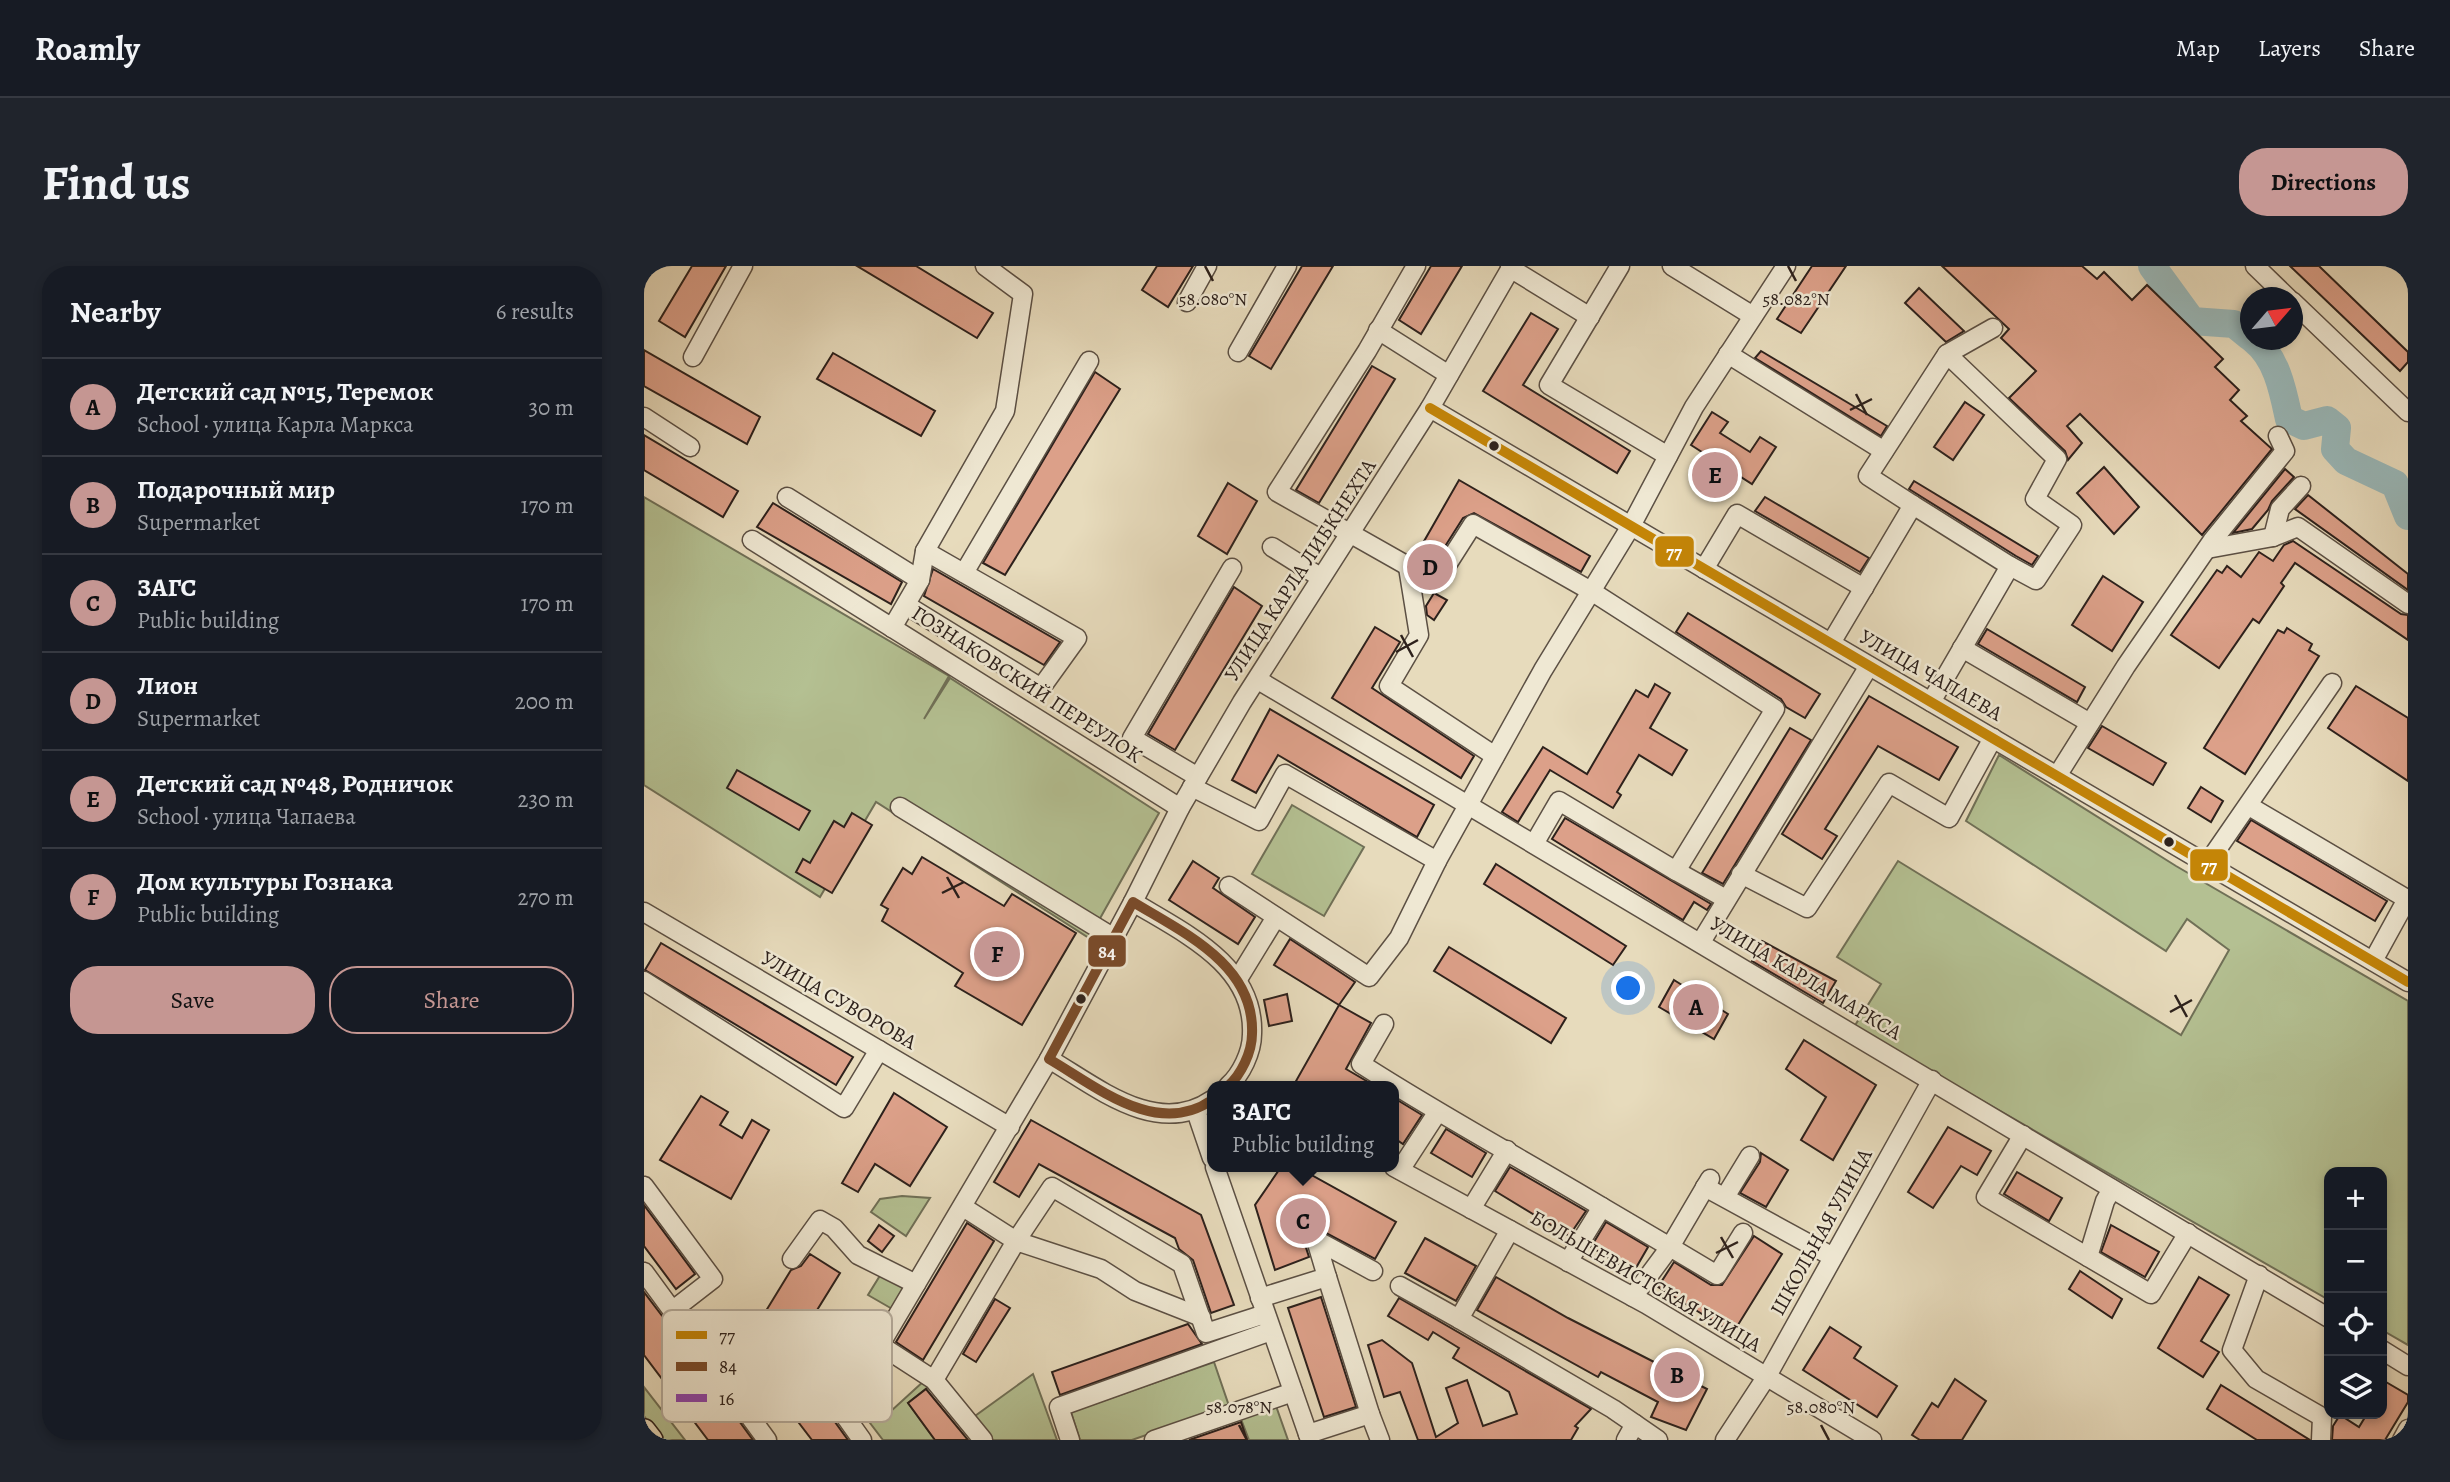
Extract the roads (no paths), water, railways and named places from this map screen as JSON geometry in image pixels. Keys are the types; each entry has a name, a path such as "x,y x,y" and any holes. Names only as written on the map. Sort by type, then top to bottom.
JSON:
{"main road":[{"path":"644,1431 651,1440"}],"street":[{"path":"693,356 743,266"},
{"name":"ГОЗНАКОВСКИЙ ПЕРЕУЛОК","path":"985,266 1023,294 1005,411 925,551 920,580 892,628 1180,808"},
{"path":"1187,302 1207,266"},
{"path":"1237,352 1287,266"},
{"path":"1416,266 1277,492 1436,582 1473,524 1591,591 1775,709 1676,871"},
{"path":"1620,266 1549,385 1668,456"},
{"path":"1672,266 1753,316"},
{"path":"1229,886 1369,977 1399,938 1467,805 1631,526 1694,407 1786,266"},
{"path":"2255,266 2277,287"},
{"path":"1511,267 1590,317"},
{"name":"УЛИЦА КАРЛА ЛИБКНЕХТА","path":"1049,1059 1195,782 1321,577 1430,408 1511,267"},
{"path":"2303,312 2408,412"},
{"path":"1947,354 2057,460 2035,499 2073,525 2036,580 1868,475 1947,354 1993,328"},
{"path":"1378,330 1449,375"},
{"path":"1728,354 1884,451"},
{"path":"964,573 1089,361"},
{"name":"УЛИЦА ЧАПАЕВА","path":"1430,408 2408,982"},
{"path":"644,417 690,447"},
{"path":"2057,776 2126,666 2207,549 2285,451 2278,436"},
{"path":"2273,537 2280,509 2301,486"},
{"name":"ГОЗНАКОВСКИЙ ПЕРЕУЛОК","path":"787,497 920,580"},
{"path":"1831,643 1913,505"},
{"path":"1704,569 1737,514 1864,588"},
{"path":"2207,549 2273,537 2298,527 2408,604"},
{"path":"752,540 892,628"},
{"path":"1272,547 1321,577"},
{"path":"906,605 1041,688 1077,638 925,551"},
{"path":"1408,566 1419,635 1389,686 1495,755"},
{"path":"1931,702 2010,566"},
{"path":"1232,568 1132,738 1195,782 1259,821 1285,774 1437,860"},
{"path":"1962,648 2090,723"},
{"path":"1702,929 1726,899 1869,666"},
{"name":"УЛИЦА КАРЛА МАРКСА","path":"1258,680 1534,844 1702,929 1933,1080 2324,1315"},
{"path":"2207,864 2332,683"},
{"path":"1741,874 1807,908 1889,783 1949,818 1993,738"},
{"path":"1534,844 1559,801 1726,899"},
{"path":"2249,806 2407,899 2372,961"},
{"path":"900,807 1114,938"},
{"path":"1133,902 1208,948 1238,979 1253,1020 1252,1046 1237,1081"},
{"name":"УЛИЦА СУВОРОВА","path":"644,913 1010,1127"},
{"path":"1238,979 1276,917"},
{"path":"644,981 844,1108 879,1050"},
{"path":"1384,1024 1361,1064 1387,1081"},
{"path":"892,1314 916,1284 1049,1059 1123,1104 1161,1114 1196,1111 1207,1103"},
{"name":"ШКОЛЬНАЯ УЛИЦА","path":"1724,1440 1767,1376 1933,1080"},
{"path":"1399,1088 1717,1275 1743,1233"},
{"path":"1196,1111 1207,1143"},
{"path":"1399,1165 1437,1113"},
{"path":"2024,1135 1986,1197 2151,1294 2188,1233"},
{"path":"1471,1209 1507,1150"},
{"path":"1725,1197 1750,1156"},
{"name":"БОЛЬШЕВИСТСКАЯ УЛИЦА","path":"1399,1169 1633,1297 1872,1440"},
{"path":"1217,1172 1309,1437 1370,1414"},
{"path":"1633,1297 1670,1247 1708,1183 1725,1197 1833,1257"},
{"path":"644,1186 713,1279 673,1310 644,1272"},
{"path":"934,1380 1016,1241 1052,1187 1182,1264 1206,1333 1327,1277"},
{"path":"2088,1257 2105,1201 2112,1189"},
{"path":"963,1206 1016,1241 1101,1269 1135,1291 1201,1317"},
{"path":"1568,1262 1602,1207"},
{"path":"792,1259 820,1220 834,1228 858,1255 916,1284"},
{"path":"1459,1319 1510,1230"},
{"path":"1373,1271 1316,1240 1380,1440"},
{"path":"2259,1275 2232,1350 2256,1379 2322,1417 2320,1440"},
{"path":"1400,1286 1459,1319 1631,1432 1658,1440"},
{"path":"1070,1440 1059,1407 1272,1331"},
{"path":"892,1353 934,1380 983,1440"},
{"path":"2387,1353 2407,1363"},
{"path":"1154,1440 1293,1392"},
{"path":"754,1422 767,1440"},
{"path":"849,1422 862,1440"},
{"path":"2402,1440 2408,1429"}],"waterway":[{"path":"2152,266 2192,321 2234,324 2240,329"},
{"path":"2264,350 2274,366 2289,419 2304,426 2327,420 2337,428 2335,449 2346,461 2395,484 2408,516"}],"place":[{"name":"Детский сад №48, Родничок","path":"1715,475"},
{"name":"Лион","path":"1430,567"},
{"name":"Дом культуры Гознака","path":"997,954"},
{"name":"Детский сад №15, Теремок","path":"1696,1007"},
{"name":"ЗАГС","path":"1303,1221"},
{"name":"Подарочный мир","path":"1677,1375"}]}
